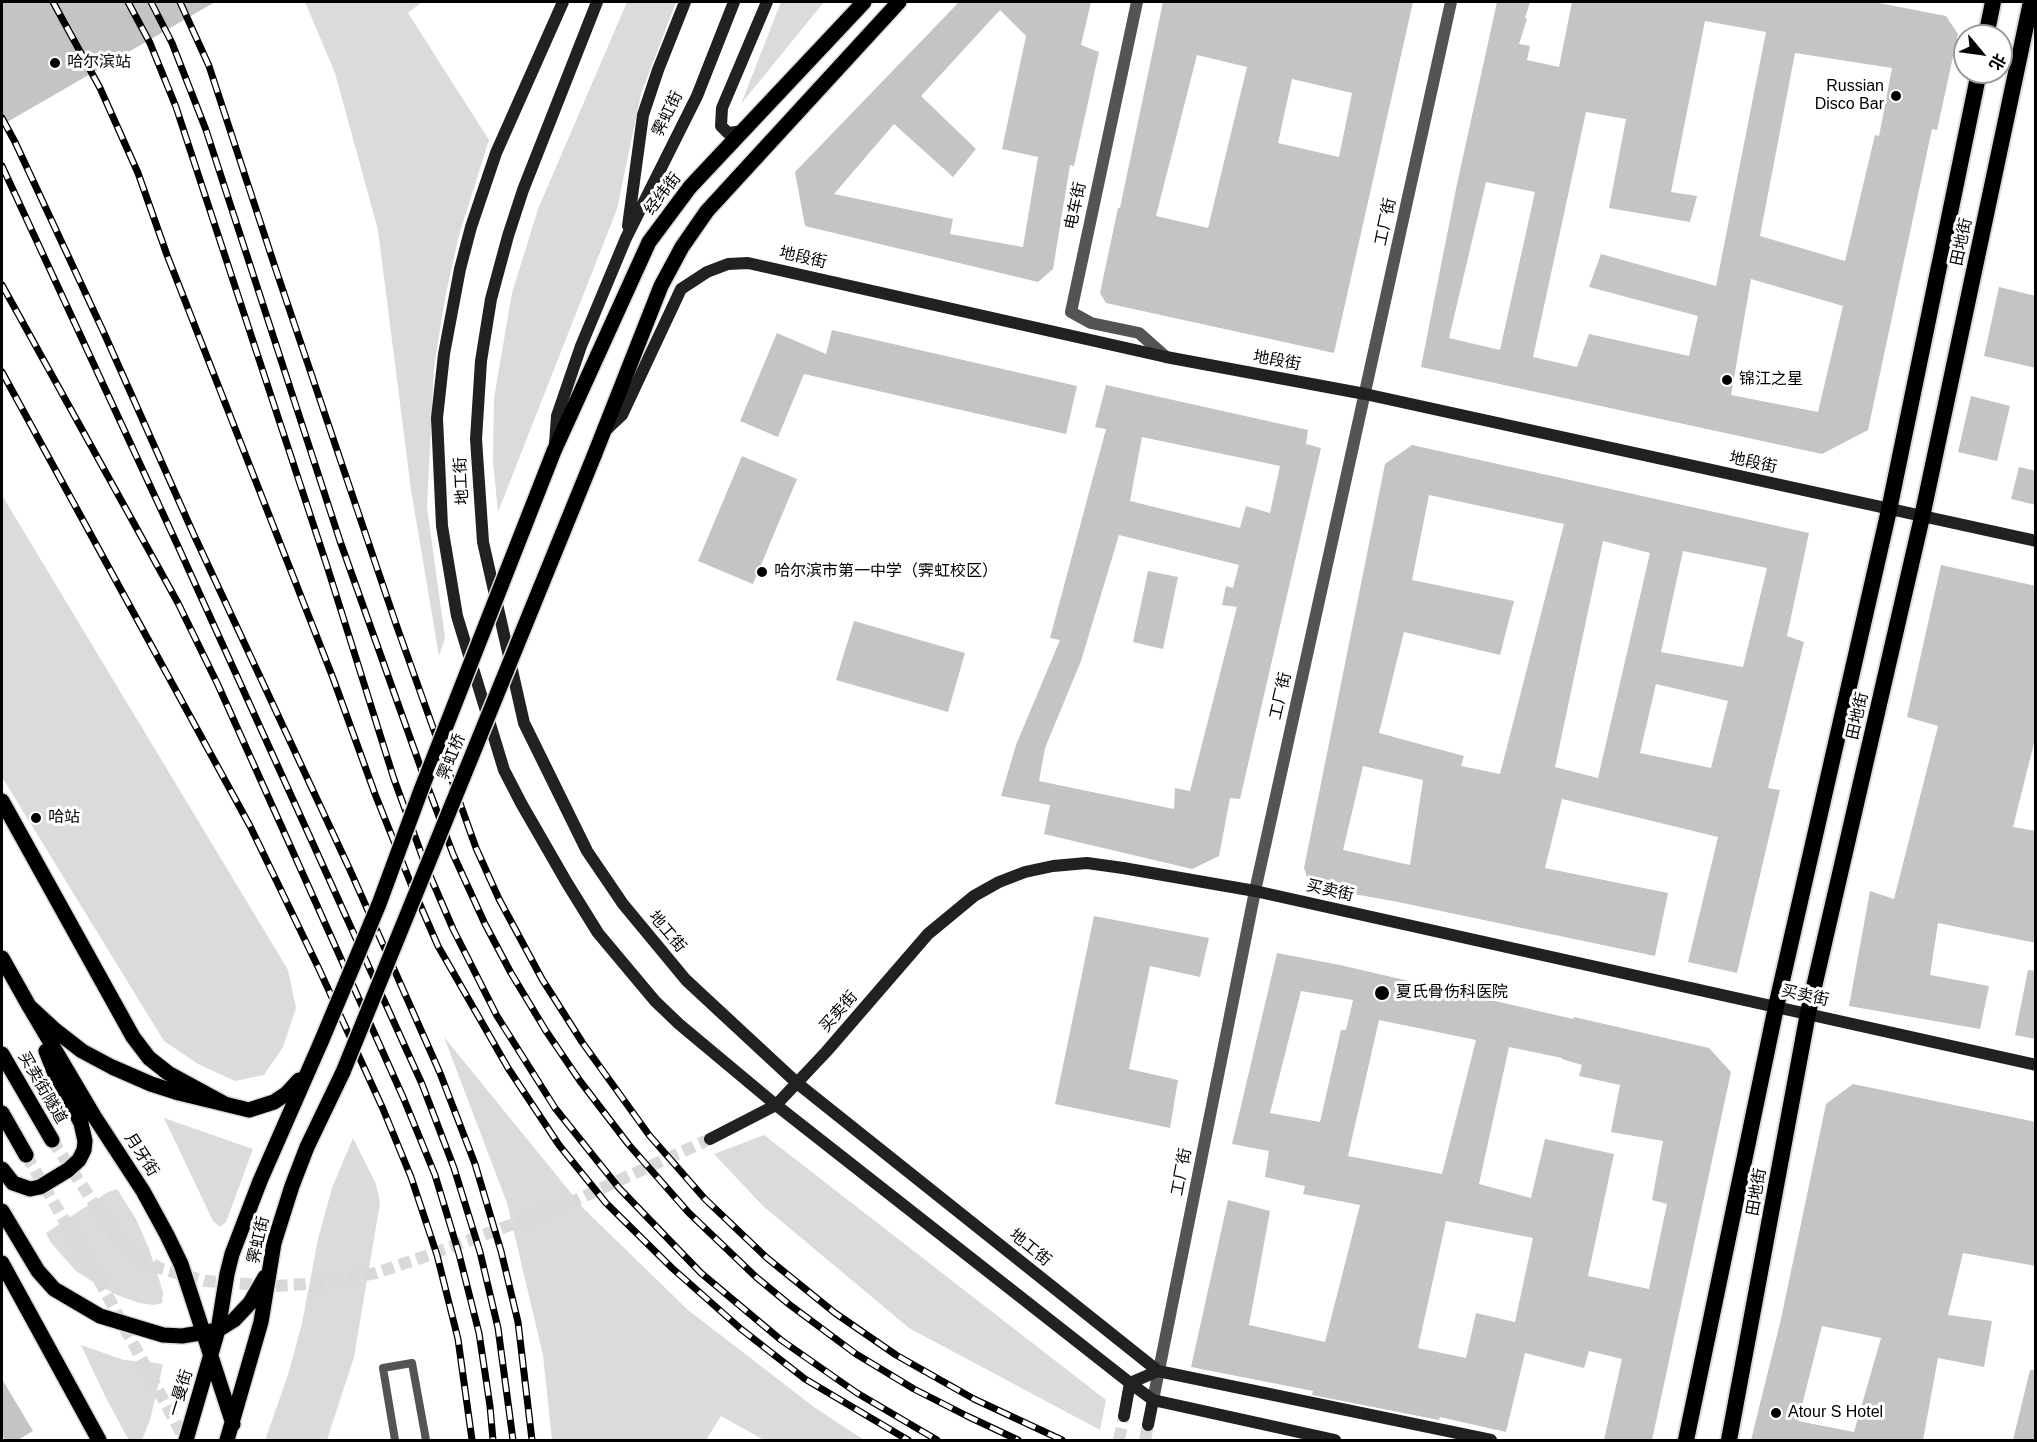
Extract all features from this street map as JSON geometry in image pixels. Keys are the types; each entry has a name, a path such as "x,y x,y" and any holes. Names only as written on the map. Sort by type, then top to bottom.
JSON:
{"highway":[{"path":"1989,24 1994,2"},
{"name":"田地街","path":"1729,1440 1808,1013 1922,517 2031,2"},
{"name":"田地街","path":"1686,1440 1776,1007 1889,510 1977,84"}],"main road":[{"name":"地工街","path":"563,2 496,153 471,227 460,268 444,354 437,418 442,525 457,616 504,770 539,835 598,933 656,1001 679,1024 776,1105 1153,1400 1335,1440"},
{"name":"地工街","path":"597,2 523,190 491,299 480,370 476,439 483,542 524,723 587,851 623,904 686,980 797,1083 1158,1371 1491,1440"},
{"name":"霁虹街","path":"627,238 643,115 685,2"},
{"name":"霁虹街","path":"554,451 557,416 581,345 627,238 697,96 733,2"},
{"path":"744,131 728,133 721,126 722,108 767,2"},
{"name":"经纬街","path":"554,451 649,242 690,187 864,2"},
{"path":"602,434 661,286 682,247 707,211 899,2"},
{"name":"地段街","path":"602,434 622,415 681,289 707,272 728,264 748,263 1166,357 1365,394 2036,541"},
{"name":"霁虹桥","path":"343,1072 602,434"},
{"name":"霁虹桥","path":"321,1042 379,904 554,451"},
{"path":"2,801 133,1037 150,1058 168,1073 225,1104"},
{"name":"买卖街","path":"710,1139 776,1105 928,934 974,896 999,882 1025,872 1053,866 1087,863 1255,891 2036,1065"},
{"name":"月牙街","path":"2,958 94,1116 168,1235 211,1331 212,1357 233,1424"},
{"path":"2,1169 13,1183 30,1189 40,1187 68,1170 79,1160 84,1150 85,1141 81,1124 56,1074 29,1006"},
{"name":"月牙街","path":"29,1006 82,1051 112,1067 179,1093 249,1110 274,1102 286,1095 311,1063"},
{"name":"霁虹街","path":"211,1331 232,1254 260,1181 321,1042"},
{"name":"买卖街隧道","path":"2,1054 52,1140"},
{"name":"霁虹街","path":"233,1424 261,1322 274,1243 291,1186 343,1072"},
{"path":"2,1113 26,1155"},
{"path":"2,1211 44,1280 54,1289 85,1308 114,1321 163,1335 182,1336 211,1331 234,1320 250,1303 270,1268"},
{"path":"2,1263 90,1433 99,1440"},
{"name":"一曼街","path":"186,1440 212,1357"},
{"path":"1124,1416 1130,1383 1158,1371"},
{"path":"1148,1425 1153,1400"},
{"path":"227,1440 233,1424"}],"street":[{"name":"电车街","path":"1137,2 1071,312 1091,323 1139,333 1166,357"},
{"name":"工厂街","path":"1153,1400 1255,891 1451,2"}],"lane":[{"path":"395,1440 383,1368 412,1363 426,1440"}],"shaded area":[{"path":"305,2 422,2 408,13 489,140 459,235 445,298 434,368 427,507 445,638 439,656 411,490 378,230 335,73"},
{"path":"627,2 676,2 641,94 617,209 498,512 493,462 494,398 512,293 538,209"},
{"path":"781,2 824,2 741,104"},
{"path":"3,497 288,970 296,1008 283,1047 264,1075 235,1081 198,1064 164,1041 2,777"},
{"path":"444,1037 584,1209 688,1310 814,1407 864,1440 764,1440 721,1416 706,1440 552,1440 543,1355 507,1203"},
{"path":"164,1118 253,1149 226,1222 220,1227 213,1221"},
{"path":"764,1135 1106,1400 1100,1430 909,1328 763,1206 714,1154"},
{"path":"353,1138 376,1184 380,1203 354,1357 327,1440 265,1440 288,1375 302,1323 318,1239 332,1188"},
{"path":"117,1189 136,1219 150,1251 163,1292 162,1303 154,1305 139,1303 117,1295 93,1282 76,1271 51,1243 46,1233 108,1192"},
{"path":"81,1345 124,1360 163,1365 150,1420 142,1440 130,1440 127,1437"}],"building":[{"name":"哈尔滨站","path":"2,2 215,2 2,125"},
{"path":"959,2 1091,2 1081,45 1099,52 1074,166 1070,165 1053,269 1038,282 805,226 795,172","holes":["1000,10 1026,36 1002,149 1038,157 1023,247 950,234 953,219 834,194 894,124 953,177 976,149 921,96"]},
{"path":"1163,2 1413,2 1334,353 1106,303 1100,293 1118,208 1120,208","holes":["1197,55 1247,67 1208,228 1156,216","1292,79 1352,93 1339,157 1278,143"]},
{"path":"1497,2 1530,2 1519,44 1530,46 1527,60 1559,67 1572,2 1874,2 1946,16 1953,26 1953,57 1937,130 1932,129 1868,430 1822,454 1421,367 1457,184","holes":["1705,21 1766,32 1716,286 1601,254 1589,287 1698,316 1689,356 1589,334 1577,367 1533,357 1586,112 1626,119 1609,208 1690,222 1697,196 1671,192","1795,53 1892,68 1879,136 1875,135 1845,261 1760,236","1486,182 1535,192 1500,350 1449,338","1751,279 1843,306 1818,412 1731,395"]},
{"path":"1999,287 2036,296 2036,368 1984,356"},
{"path":"832,330 1077,386 1066,434 804,374 778,437 740,421 777,333 826,354"},
{"path":"1106,385 1308,430 1306,444 1321,448 1240,799 1230,798 1219,856 1192,869 1044,834 1050,805 1001,796 1016,745 1060,640 1050,638 1106,429 1095,427","holes":["1142,437 1280,466 1270,513 1246,506 1240,528 1130,501","1119,535 1239,565 1233,588 1226,586 1222,605 1237,607 1190,791 1175,788 1174,809 1039,781 1045,748 1081,661"]},
{"path":"1971,396 2010,406 1997,461 1958,452"},
{"path":"1412,445 1809,533 1787,636 1804,642 1768,788 1780,790 1737,973 1688,962 1718,837 1562,799 1545,868 1668,893 1655,956 1398,902 1310,886 1304,868 1385,464","holes":["1429,495 1564,524 1500,774 1461,766 1464,756 1379,733 1404,632 1500,655 1514,601 1412,580","1603,541 1650,553 1598,778 1555,767","1683,551 1767,568 1743,667 1661,652","1656,684 1728,701 1711,768 1640,753","1363,766 1423,780 1410,865 1343,850"]},
{"path":"742,456 797,479 753,584 698,561"},
{"path":"2019,467 2036,471 2036,505 2011,499"},
{"path":"1941,565 2036,586 2036,735 2013,827 2036,831 2036,943 1938,923 1930,975 1989,986 1980,1029 1849,1006 1870,891 1894,899 1938,726 1907,717"},
{"path":"1148,571 1178,577 1163,649 1133,642"},
{"path":"854,621 965,653 948,712 836,680"},
{"path":"1094,916 1209,938 1200,977 1150,966 1129,1069 1178,1080 1170,1128 1055,1104"},
{"path":"1277,953 1340,965 1709,1048 1731,1072 1652,1440 1604,1440 1622,1359 1589,1351 1584,1368 1525,1353 1506,1432 1440,1417 1439,1420 1312,1395 1313,1391 1191,1367 1228,1200 1270,1211 1249,1325 1325,1342 1360,1205 1303,1194 1305,1186 1265,1177 1269,1151 1232,1144","holes":["1301,991 1353,1000 1346,1030 1341,1030 1320,1122 1270,1113","1379,1020 1476,1040 1442,1174 1348,1156","1509,1047 1562,1058 1582,1065 1579,1076 1620,1085 1611,1132 1663,1141 1652,1200 1667,1204 1649,1289 1588,1276 1614,1154 1545,1139 1531,1198 1479,1184","1446,1221 1533,1238 1515,1322 1476,1313 1466,1358 1418,1348"]},
{"path":"2028,970 2036,971 2036,1039 2015,1035"},
{"path":"1853,1084 2036,1122 2036,1266 1963,1253 1948,1315 1992,1321 1984,1367 1938,1358 1923,1440 1751,1440 1781,1319 1826,1104","holes":["1822,1326 1881,1338 1854,1432 1798,1421"]},
{"path":"2030,1370 2036,1370 2036,1440 2013,1440"},
{"path":"2,1379 33,1431 18,1440 5,1440 2,1435"}],"tunnel":[{"path":"52,1140 115,1235 134,1253 159,1268 205,1281 275,1286 322,1283 376,1273 565,1205 710,1139"},
{"path":"26,1155 98,1278 185,1440"},
{"path":"1119,1440 1124,1416"},
{"path":"1145,1440 1148,1425"}],"railway":[{"path":"53,2 100,88 138,173 167,255 411,884 438,946 508,1068 559,1145 606,1203 672,1268 741,1329 805,1379 908,1440"},
{"path":"128,2 150,43 176,107 327,566 394,779 425,864 453,929 497,1016 555,1108 619,1188 701,1273 781,1340 857,1393 937,1440"},
{"path":"151,2 172,43 206,130 340,541 423,774 453,854 485,924 511,973 580,1081 629,1145 689,1213 756,1277 856,1354 914,1389 1018,1440"},
{"path":"180,2 209,66 396,624 476,848 499,899 542,979 582,1042 649,1135 705,1199 767,1258 835,1313 896,1355 974,1399 1062,1440"},
{"path":"2,118 104,333 194,535 350,870 440,1073 475,1164 501,1251 518,1322 532,1440"},
{"path":"2,166 177,544 422,1084 454,1168 480,1252 498,1328 513,1440"},
{"path":"2,285 178,603 218,685 403,1097 435,1175 459,1254 479,1333 493,1440"},
{"path":"2,372 250,826 383,1109 411,1177 437,1255 458,1339 472,1440"}],"place":[{"name":"哈尔滨站","path":"55,63"},
{"name":"Russian Disco Bar","path":"1896,96"},
{"name":"锦江之星","path":"1727,380"},
{"name":"哈尔滨市第一中学（霁虹校区）","path":"762,572"},
{"name":"哈站","path":"36,818"},
{"name":"夏氏骨伤科医院","path":"1382,993"},
{"name":"Atour S Hotel","path":"1776,1413"}]}
